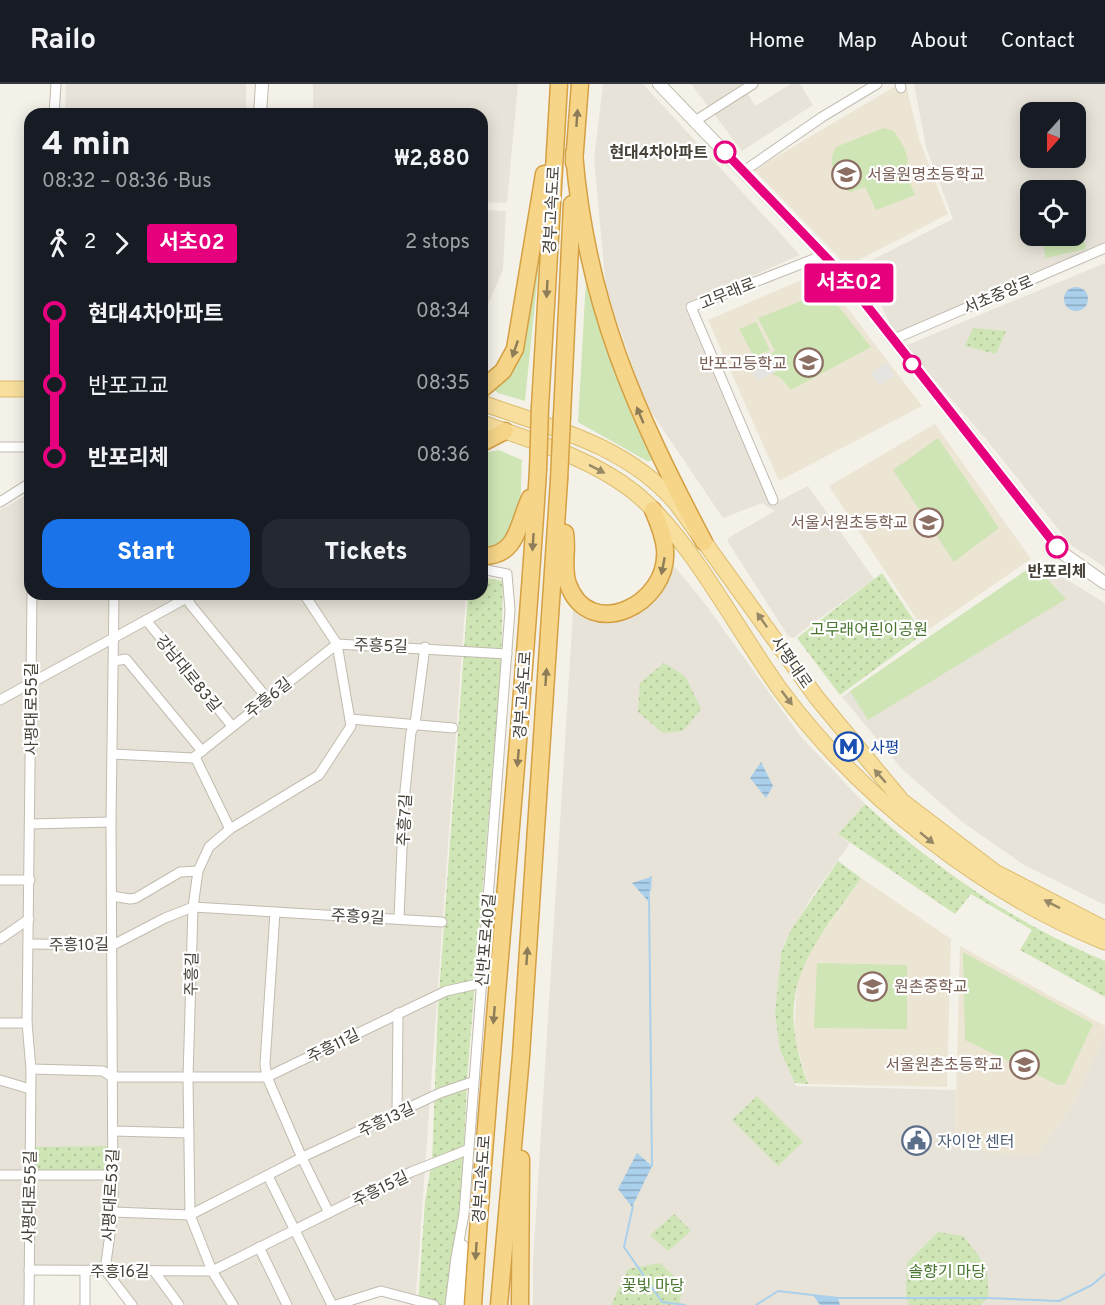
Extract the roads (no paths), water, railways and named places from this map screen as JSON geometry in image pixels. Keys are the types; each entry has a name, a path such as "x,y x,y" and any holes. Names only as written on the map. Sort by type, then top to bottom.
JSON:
{"highway":[{"path":"488,384 504,371 515,349 558,84"},
{"name":"경부고속도로","path":"473,1305 484,1130 520,733 537,477 558,84"},
{"name":"경부고속도로","path":"499,1305 521,1056 559,480 574,153 580,84"},
{"path":"574,153 581,219 602,312 651,441 704,542"},
{"path":"488,440 504,431"},
{"path":"488,555 497,554 513,542 537,477"},
{"path":"557,505 566,536 568,585 586,606 610,614 630,609 644,601 653,592 661,576 666,551 653,510"},
{"path":"520,1305 521,1056"}],"main road":[{"path":"0,389 24,389"},
{"name":"사평대로","path":"488,405 581,438 621,456 664,490 817,698 902,801 995,872 1105,929"},
{"path":"488,425 601,471 633,492 653,510 678,539 782,692 845,765 867,786 939,847 986,880 1046,915 1105,942"}],"street":[{"path":"54,108 56,84"},
{"path":"260,108 262,84"},
{"path":"659,84 842,274 1061,552 1105,583"},
{"path":"695,121 753,84"},
{"path":"744,171 822,117 878,84"},
{"name":"서초중앙로","path":"892,340 1105,248"},
{"name":"고무래로","path":"773,500 691,307 824,255"},
{"path":"0,447 24,447"},
{"path":"0,502 24,487"},
{"name":"신반포로40길","path":"450,1305 464,1214 472,1082 482,982 510,610 507,574 488,570"},
{"name":"사평대로55길","path":"29,1305 31,1069 27,1023 32,600"},
{"name":"사평대로53길","path":"105,1269 113,1212 111,822 114,600"},
{"name":"강남대로83길","path":"0,700 180,600"},
{"name":"강남대로83길","path":"193,600 266,697"},
{"path":"308,600 337,644 350,719 453,728"},
{"name":"강남대로83길","path":"146,620 232,726"},
{"name":"주흥5길","path":"337,644 425,647 507,654"},
{"name":"주흥6길","path":"199,754 266,697 337,644"},
{"name":"주흥5길","path":"415,724 425,647"},
{"path":"114,661 126,659 152,687 199,754 230,829"},
{"name":"주흥길","path":"233,1305 212,1271 190,1215 188,1078 193,907 198,871 209,848 230,829 319,775 351,726 350,719"},
{"name":"주흥7길","path":"399,918 404,801 411,732 415,724"},
{"path":"112,754 199,754"},
{"path":"30,824 111,822"},
{"path":"112,896 130,899 180,872 198,871"},
{"path":"0,880 30,880"},
{"name":"주흥9길","path":"193,907 442,922"},
{"name":"주흥10길","path":"28,944 113,945 165,918 193,907"},
{"path":"275,912 265,1064 267,1077 329,1213"},
{"path":"0,939 29,920"},
{"name":"주흥11길","path":"188,1078 267,1077 398,1013 446,992 482,982"},
{"path":"397,1113 398,1013"},
{"path":"0,1023 27,1023"},
{"path":"31,1069 103,1071 112,1077 188,1078"},
{"path":"0,1080 30,1089"},
{"name":"주흥13길","path":"190,1215 397,1113 472,1082"},
{"path":"113,1131 189,1133"},
{"name":"주흥15길","path":"212,1271 411,1172 467,1149"},
{"path":"0,1175 112,1175"},
{"path":"268,1176 334,1305 381,1291 434,1305"},
{"path":"113,1212 190,1215"},
{"path":"459,1305 464,1214"},
{"path":"260,1247 288,1305"},
{"path":"105,1269 132,1305"},
{"name":"주흥16길","path":"29,1270 212,1271"},
{"path":"85,1271 85,1305"},
{"path":"154,1271 179,1305"}],"water":[{"path":"1076,287 1084,291 1088,299 1084,307 1076,311 1068,307 1064,299 1068,291"},
{"path":"761,762 773,786 766,798 750,778"},
{"path":"651,877 649,902 632,883"},
{"path":"637,1153 652,1166 632,1207 618,1189"},
{"path":"813,1295 838,1298 840,1305 820,1305"}],"waterway":[{"path":"650,890 651,877"},
{"path":"649,896 652,1166"},
{"path":"633,1206 624,1247 662,1302 685,1305"},
{"path":"756,1305 778,1291 838,1298 988,1298 1059,1301 1092,1285 1105,1274"}],"place":[{"name":"현대4차아파트","path":"725,152"},
{"name":"서울원명초등학교","path":"846,174"},
{"name":"반포고등학교","path":"808,363"},
{"name":"서울서원초등학교","path":"929,522"},
{"name":"반포리체","path":"1057,547"},
{"name":"사평","path":"849,747"},
{"name":"원촌중학교","path":"873,986"},
{"name":"서울원촌초등학교","path":"1024,1064"},
{"name":"자이안 센터","path":"916,1141"}],"park label":[{"name":"고무래어린이공원","path":"869,629"},
{"name":"솔향기 마당","path":"947,1271"},
{"name":"꽃빛 마당","path":"653,1285"}]}
